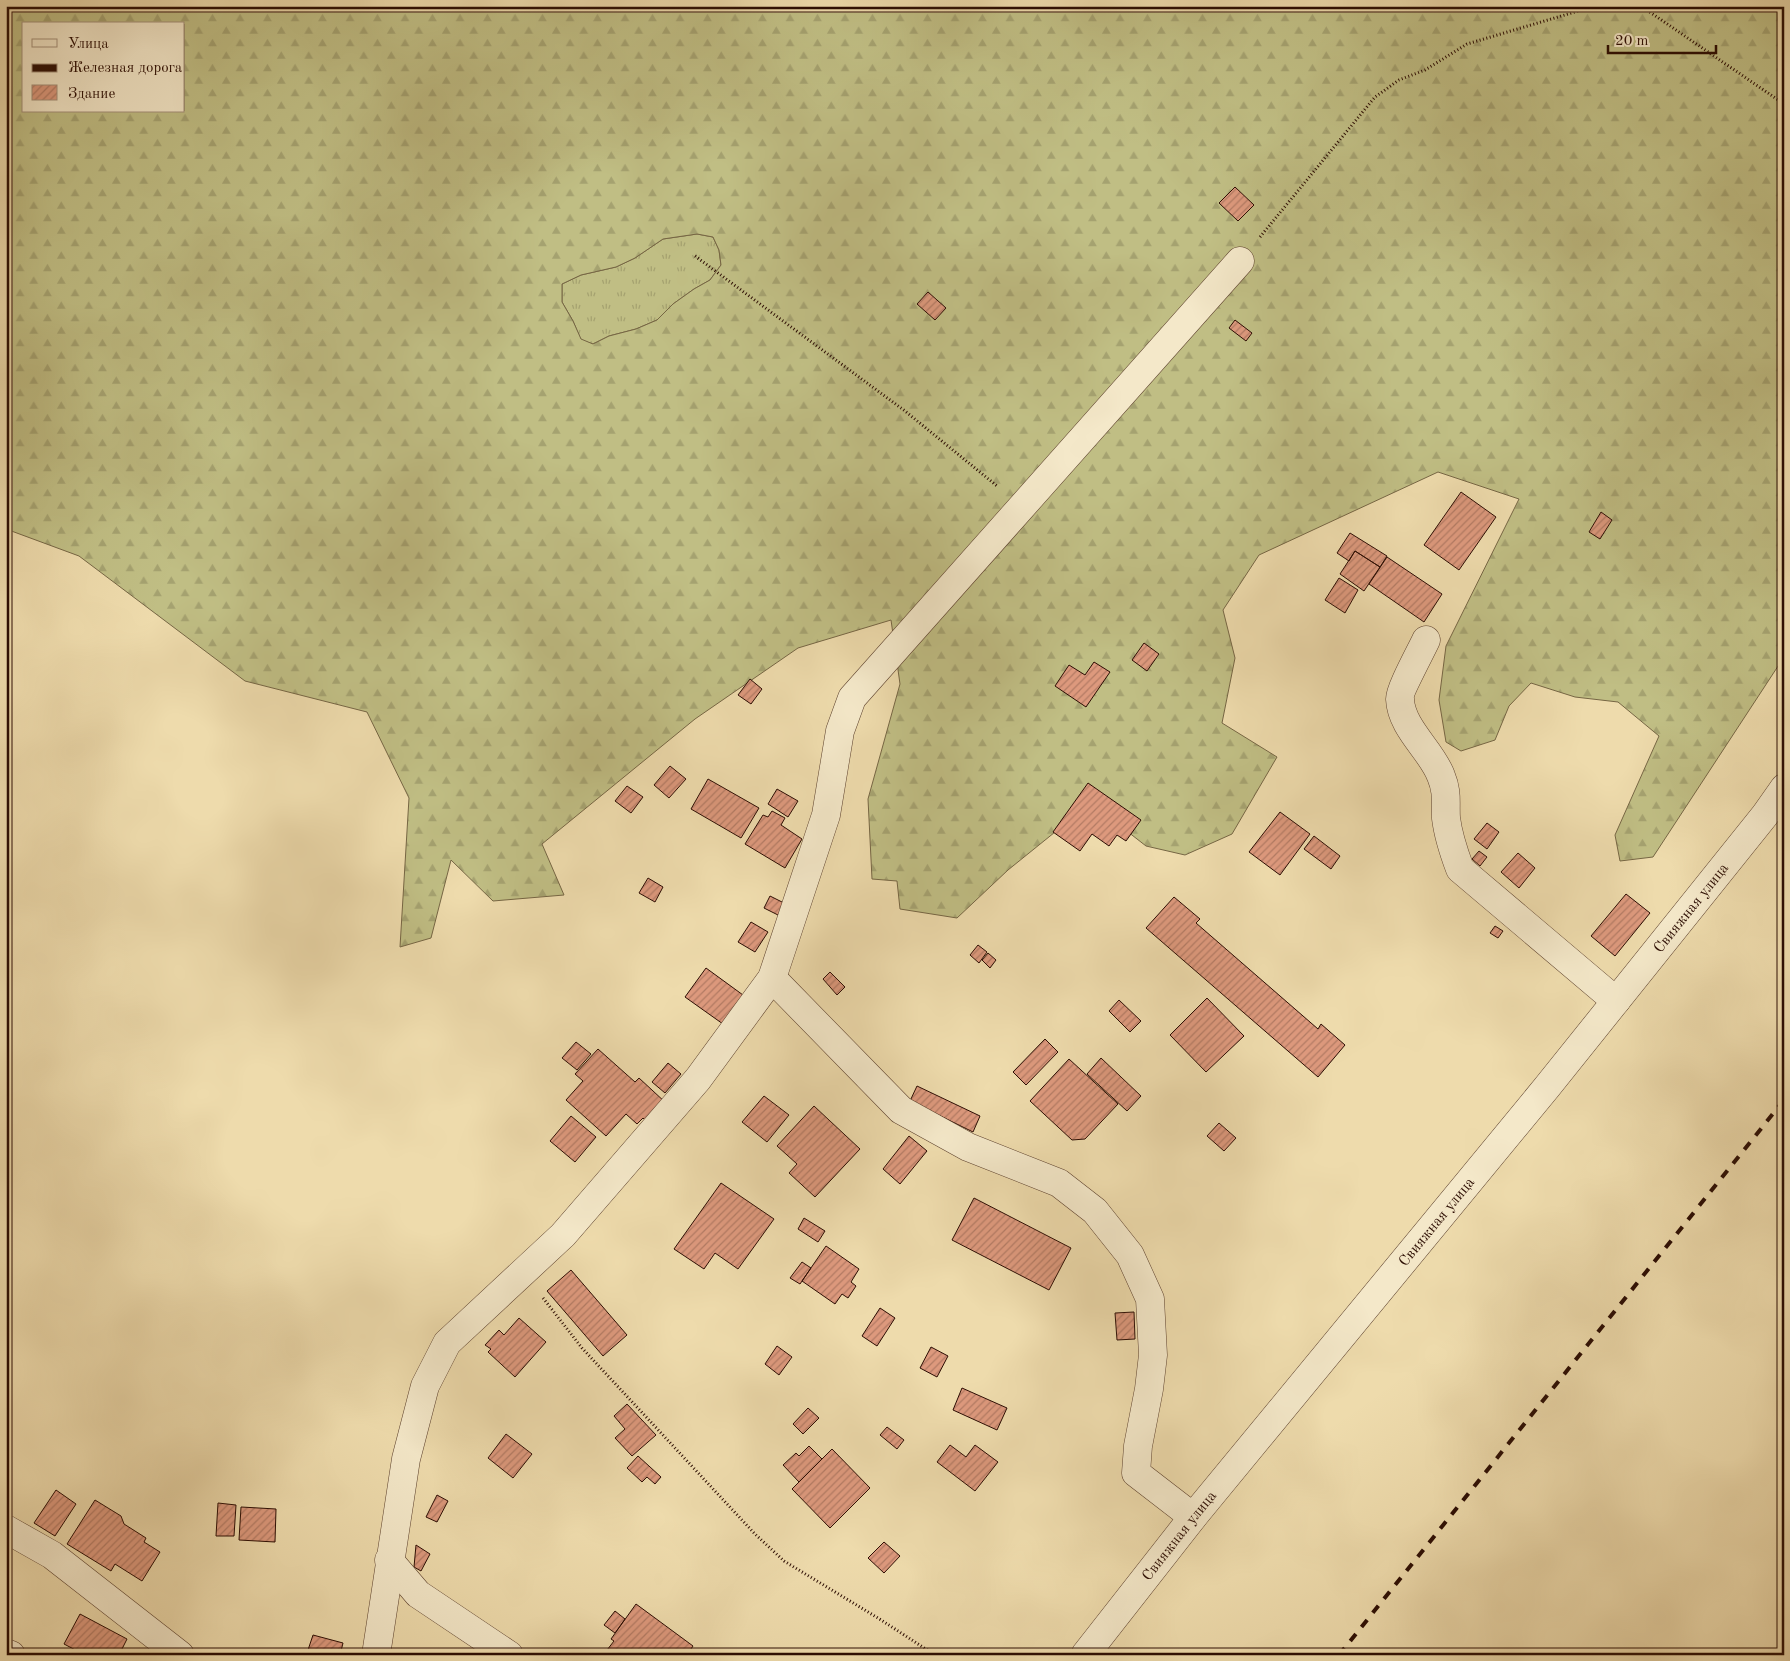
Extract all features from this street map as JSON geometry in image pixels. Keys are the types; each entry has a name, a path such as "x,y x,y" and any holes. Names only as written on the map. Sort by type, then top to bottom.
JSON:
{"street":[{"path":"376,1655 389,1560 406,1459 425,1386 448,1344 563,1235 698,1079 772,978 826,814 840,730 852,698 1240,261"},
{"path":"1426,640 1399,697 1402,711 1412,730 1441,775 1447,794 1446,818 1453,850 1460,870 1616,1001"},
{"name":"Свияжная улица","path":"1085,1655 1193,1517 1766,815 1784,788"},
{"path":"772,978 901,1110 968,1146 1059,1183 1095,1211 1130,1255 1150,1299 1153,1355 1149,1389 1138,1446 1136,1473 1193,1517"},
{"path":"6,1529 52,1555 180,1655"},
{"path":"389,1560 418,1594 509,1655"},
{"path":"6,1653 11,1655"}],"path":[{"path":"1240,261 1375,97 1399,80 1425,70 1467,44 1595,6"},
{"path":"1642,6 1784,104"},
{"path":"695,256 905,411 1022,506"},
{"path":"522,1273 582,1348 755,1534 784,1561 935,1655"}],"green space":[{"path":"6,6 1784,6 1784,657 1653,857 1620,861 1615,835 1659,736 1618,702 1575,697 1531,683 1509,706 1495,740 1461,751 1446,742 1439,700 1446,646 1519,499 1438,472 1259,555 1223,610 1235,658 1222,723 1277,757 1232,834 1185,855 1146,846 1091,803 1008,870 957,918 900,909 897,881 872,879 868,799 900,684 891,620 798,648 695,719 542,844 564,895 493,901 451,860 431,938 400,947 409,798 367,712 245,681 79,556 6,529","holes":["697,234 713,237 719,250 721,265 710,280 673,304 657,320 636,329 609,336 593,344 581,339 562,302 562,284 581,275 616,267 635,258 663,239"]},
{"path":"697,234 713,237 719,250 721,265 710,280 673,304 657,320 636,329 609,336 593,344 581,340 562,302 562,284 581,275 616,267 635,258 663,239"}],"building":[{"path":"1235,187 1254,205 1238,221 1219,203"},
{"path":"928,292 946,308 935,320 917,304"},
{"path":"1235,320 1252,333 1246,341 1229,328"},
{"path":"1461,492 1496,517 1459,570 1424,545"},
{"path":"1601,512 1612,520 1600,539 1589,532"},
{"path":"1350,533 1387,556 1380,567 1355,551 1349,561 1337,553"},
{"path":"1355,551 1380,567 1364,591 1340,574"},
{"path":"1387,557 1442,594 1424,622 1369,584"},
{"path":"1339,578 1358,590 1345,613 1325,600"},
{"path":"1144,643 1159,654 1147,671 1132,660"},
{"path":"1094,662 1110,672 1086,707 1055,686 1069,665 1085,675"},
{"path":"750,679 762,689 751,704 738,695"},
{"path":"670,766 686,779 669,798 654,785"},
{"path":"708,779 759,808 741,838 691,809"},
{"path":"1088,783 1141,820 1126,841 1117,835 1109,846 1092,834 1080,851 1053,832"},
{"path":"627,786 643,797 631,813 615,801"},
{"path":"777,789 798,801 788,817 768,804"},
{"path":"772,811 785,818 781,825 802,839 785,868 745,844 763,815 768,817"},
{"path":"1280,812 1310,834 1280,875 1249,852"},
{"path":"1487,823 1499,832 1487,849 1474,839"},
{"path":"1314,836 1340,856 1331,869 1304,849"},
{"path":"1479,851 1487,857 1480,866 1472,859"},
{"path":"1518,853 1535,868 1519,888 1501,872"},
{"path":"648,878 663,887 655,902 639,893"},
{"path":"1626,894 1650,913 1615,956 1591,936"},
{"path":"770,896 788,905 782,917 764,908"},
{"path":"1174,897 1200,919 1196,923 1318,1029 1321,1024 1345,1045 1318,1077 1146,928"},
{"path":"751,922 768,932 755,952 738,942"},
{"path":"1495,926 1503,931 1498,938 1490,933"},
{"path":"978,945 987,952 979,963 970,955"},
{"path":"988,953 996,960 990,968 982,960"},
{"path":"706,968 743,995 723,1024 685,997"},
{"path":"830,972 845,987 837,995 823,979"},
{"path":"1207,998 1244,1036 1206,1072 1170,1035"},
{"path":"1119,1000 1141,1021 1130,1032 1109,1011"},
{"path":"1045,1039 1058,1052 1026,1085 1013,1072"},
{"path":"576,1042 591,1054 577,1070 562,1058"},
{"path":"598,1049 635,1082 639,1078 666,1103 648,1123 643,1118 637,1124 626,1114 606,1136 566,1100 583,1081 575,1074"},
{"path":"1101,1058 1141,1096 1127,1111 1087,1074"},
{"path":"1069,1059 1118,1104 1085,1139 1072,1140 1030,1101"},
{"path":"668,1063 681,1074 665,1093 652,1082"},
{"path":"917,1086 980,1116 973,1132 910,1101"},
{"path":"764,1096 789,1115 767,1142 742,1122"},
{"path":"814,1106 860,1149 815,1197 789,1173 797,1164 777,1146"},
{"path":"571,1116 596,1137 575,1162 550,1141"},
{"path":"1219,1123 1236,1138 1224,1151 1207,1136"},
{"path":"909,1136 927,1151 900,1184 883,1169"},
{"path":"721,1183 774,1219 738,1269 715,1253 704,1269 674,1249"},
{"path":"974,1198 1071,1248 1049,1290 952,1240"},
{"path":"804,1218 825,1231 818,1242 798,1229"},
{"path":"826,1246 859,1269 851,1282 856,1286 848,1298 842,1294 835,1304 802,1281"},
{"path":"802,1262 811,1268 800,1284 790,1278"},
{"path":"571,1270 627,1335 603,1356 547,1291"},
{"path":"880,1308 895,1318 877,1346 862,1336"},
{"path":"1134,1312 1135,1339 1117,1340 1115,1313"},
{"path":"519,1318 546,1342 515,1377 488,1352 491,1349 485,1345 499,1330 504,1335"},
{"path":"777,1346 792,1357 779,1375 765,1364"},
{"path":"931,1347 948,1356 937,1377 920,1368"},
{"path":"962,1388 1007,1408 997,1430 953,1410"},
{"path":"627,1404 656,1435 632,1456 615,1438 625,1429 614,1416"},
{"path":"808,1408 819,1418 803,1434 793,1424"},
{"path":"887,1427 904,1440 897,1449 880,1435"},
{"path":"506,1434 532,1454 513,1478 488,1458"},
{"path":"950,1445 966,1457 975,1445 998,1462 975,1491 937,1462"},
{"path":"809,1446 822,1459 799,1482 783,1465 796,1453 799,1456"},
{"path":"832,1449 870,1488 830,1528 792,1489"},
{"path":"638,1456 661,1477 655,1484 647,1477 642,1482 627,1468"},
{"path":"56,1490 76,1504 55,1536 34,1523"},
{"path":"437,1495 448,1501 437,1522 426,1517"},
{"path":"95,1500 121,1516 124,1524 146,1538 144,1542 160,1552 142,1581 115,1564 111,1571 67,1544"},
{"path":"218,1503 236,1505 234,1536 216,1536"},
{"path":"241,1507 276,1509 275,1542 239,1540"},
{"path":"884,1542 900,1556 884,1573 868,1558"},
{"path":"416,1545 430,1554 421,1571 414,1567"},
{"path":"636,1604 693,1646 687,1655 613,1655 607,1650 614,1641 611,1639"},
{"path":"615,1611 625,1619 615,1633 604,1625"},
{"path":"80,1614 127,1639 119,1655 85,1655 64,1644"},
{"path":"313,1635 343,1643 340,1655 324,1655 308,1650"}],"railway":[{"path":"1339,1655 1784,1100"}]}
